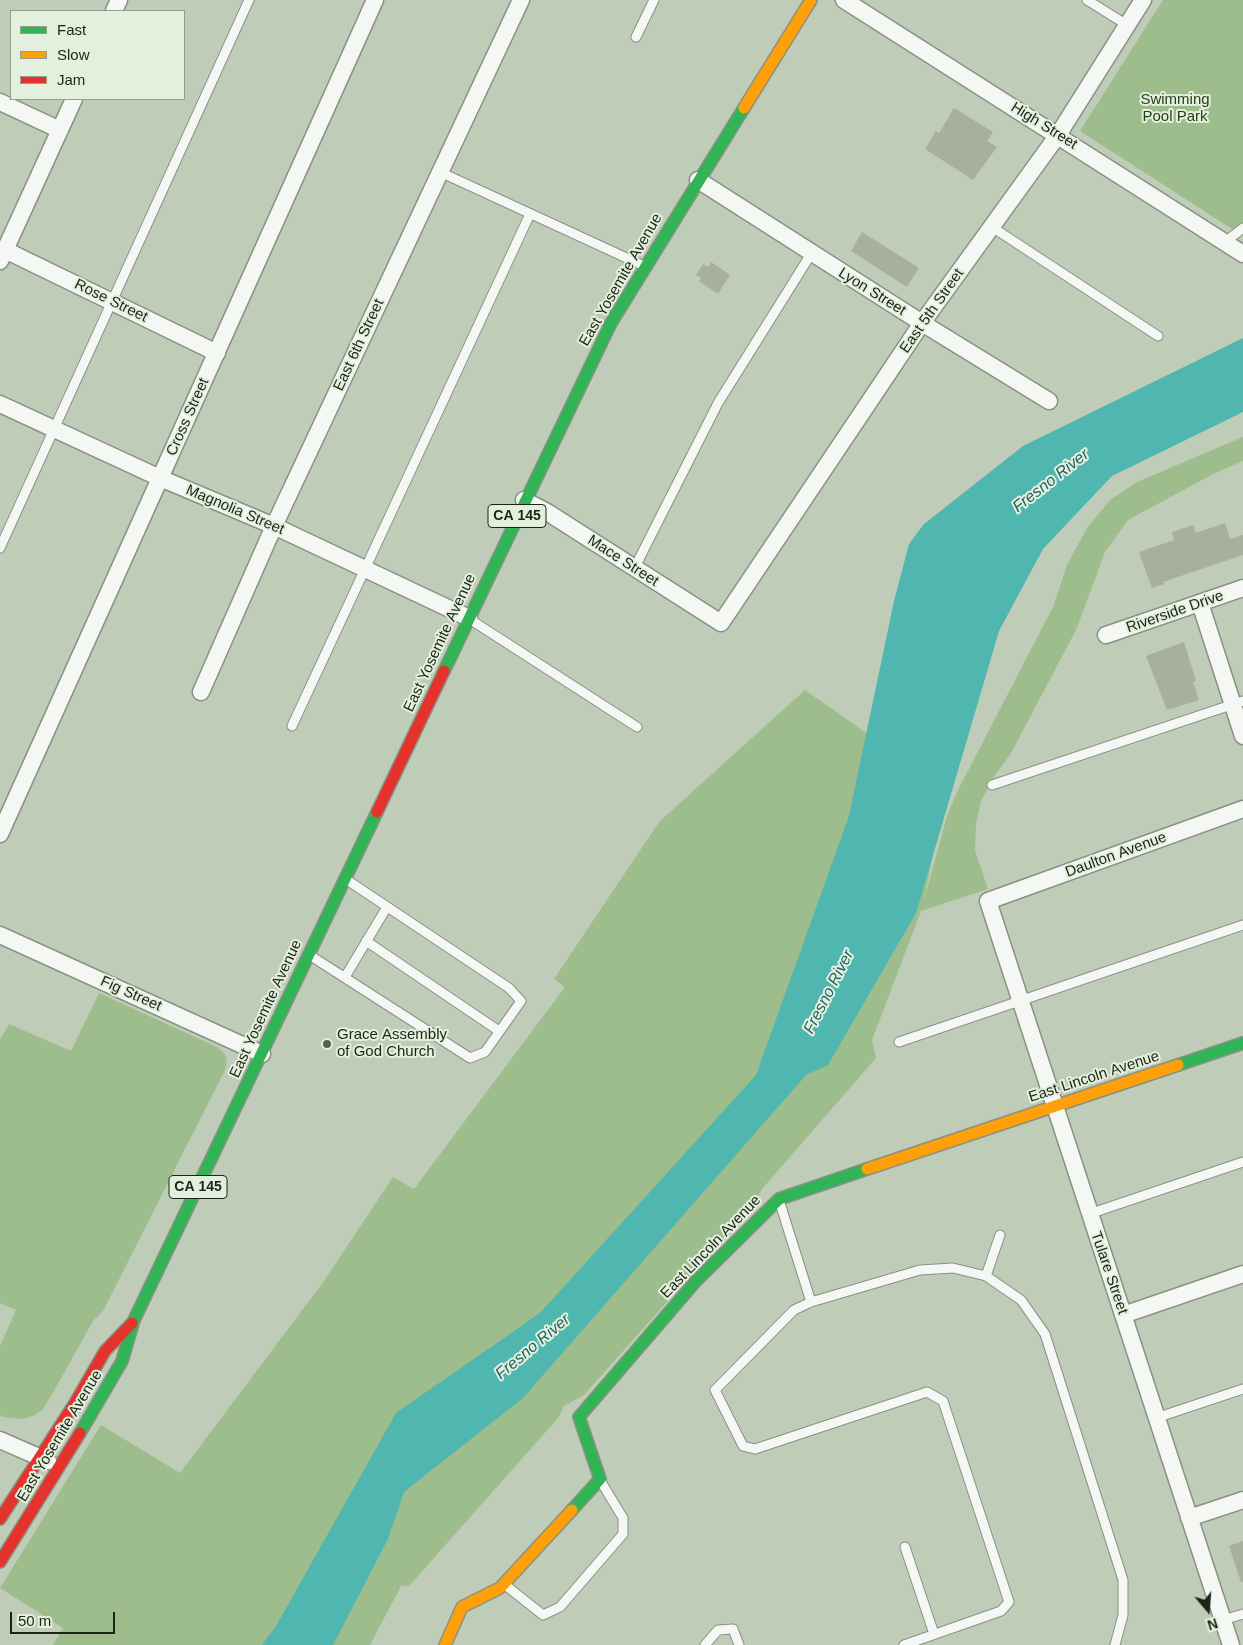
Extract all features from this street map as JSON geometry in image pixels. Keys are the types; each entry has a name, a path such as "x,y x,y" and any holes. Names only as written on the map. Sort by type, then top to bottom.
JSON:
{"main road":[{"name":"East Yosemite Avenue","path":"0,1562 122,1361 134,1320 524,500 611,323 807,1"},
{"name":"East Lincoln Avenue","path":"600,1479 579,1417 696,1281 779,1199 1243,1043"},
{"name":"East Yosemite Avenue","path":"0,1519 75,1403 105,1351 134,1320"},
{"path":"445,1645 462,1607 504,1584 600,1479"}],"street":[{"name":"Cross Street","path":"0,834 375,0"},
{"name":"East 6th Street","path":"201,692 274,526 521,0"},
{"name":"High Street","path":"844,0 1243,254"},
{"name":"East 5th Street","path":"721,623 922,323 1058,135 1143,0"},
{"path":"3,255 74,100"},
{"path":"0,102 60,130"},
{"name":"Lyon Street","path":"698,180 812,254 1049,401"},
{"name":"Rose Street","path":"3,255 112,302 216,353"},
{"name":"Magnolia Street","path":"0,404 160,478 274,526 469,618"},
{"name":"Mace Street","path":"524,500 548,512 634,569 721,623"},
{"name":"Riverside Drive","path":"1106,635 1243,588"},
{"path":"1200,602 1238,702 1243,736"},
{"name":"Daulton Avenue","path":"988,901 1243,809"},
{"name":"Tulare Street","path":"988,901 1231,1645"},
{"name":"Fig Street","path":"0,935 262,1054"},
{"path":"1123,1315 1243,1274"},
{"path":"0,1440 60,1466"},
{"path":"1189,1518 1243,1500"}],"lane":[{"path":"0,548 249,0"},
{"path":"636,37 654,0"},
{"path":"1087,0 1127,25"},
{"path":"440,172 644,266"},
{"path":"292,726 367,569 530,214"},
{"path":"992,228 1158,336"},
{"path":"1225,242 1243,228"},
{"path":"634,569 718,403 812,254"},
{"path":"469,618 637,726"},
{"path":"992,785 1238,702"},
{"path":"309,955 470,1058 485,1052 520,1001 509,988 345,879"},
{"path":"345,977 387,907"},
{"path":"899,1042 1243,925"},
{"path":"366,942 499,1031"},
{"path":"1089,1214 1243,1162"},
{"path":"779,1199 811,1302"},
{"path":"986,1276 1000,1235"},
{"path":"904,1645 1001,1611 1009,1602 943,1401 927,1392 755,1449 743,1446 715,1390 794,1310 811,1302 920,1270 953,1268 986,1276 1021,1300 1045,1334 1124,1580 1123,1615 1115,1645"},
{"path":"1156,1418 1243,1389"},
{"path":"504,1584 543,1615 560,1607 623,1534 624,1518 600,1479"},
{"path":"905,1547 934,1634"},
{"path":"1223,1620 1243,1614"},
{"path":"705,1645 718,1630 733,1629 739,1645"}],"green space":[{"name":"Swimming Pool Park","path":"1163,0 1243,0 1243,236 1080,131"},
{"path":"1243,437 1243,461 1215,473 1128,520 1105,552 1076,630 1010,755 995,775 981,801 976,824 975,851 988,889 921,911 872,1040 876,1058 762,1189 755,1203 584,1395 564,1406 559,1417 409,1586 401,1586 370,1645 53,1645 63,1628 0,1588 101,1425 180,1473 324,1281 393,1177 414,1189 565,987 554,979 659,822 805,690 946,789 924,900 947,816 957,792 1053,607 1067,565 1087,528 1110,500 1137,482"},
{"path":"99,993 217,1047 224,1053 227,1060 225,1070 103,1311 93,1321 43,1409 35,1415 24,1419 3,1417 0,1415 0,1346 16,1310 0,1303 0,1040 9,1024 71,1051"}],"water":[{"name":"Fresno River","path":"1243,338 1243,412 1112,476 1043,549 999,631 916,913 828,1065 806,1075 523,1398 404,1492 388,1539 333,1645 262,1645 276,1626 396,1413 540,1313 756,1075 849,816 894,601 909,544 924,524 1023,446"}],"building":[{"path":"954,108 993,132 987,141 997,147 973,180 925,149 936,131 939,133"},
{"path":"862,232 919,268 907,287 851,251"},
{"path":"711,262 730,275 718,294 699,281 701,278 696,275 703,264 708,267"},
{"path":"1225,523 1230,539 1243,535 1243,555 1163,582 1164,584 1152,588 1139,552 1174,540 1172,532 1193,525 1196,533"},
{"path":"1184,642 1196,681 1193,682 1199,700 1167,710 1146,656"},
{"path":"1243,1541 1243,1582 1241,1582 1229,1546"}],"traffic: fast":[{"path":"444,671 611,323 744,108"},
{"path":"80,1433 122,1361 134,1320 377,812"},
{"path":"1178,1065 1243,1043"},
{"path":"572,1510 600,1479 579,1417 696,1281 779,1199 867,1169"}],"traffic: slow":[{"path":"744,108 811,0"},
{"path":"867,1169 1178,1065"},
{"path":"445,1645 462,1607 500,1588 572,1510"}],"traffic: jam":[{"path":"377,812 444,671"},
{"path":"0,1519 75,1403 105,1351 132,1323"},
{"path":"0,1562 80,1433"}],"place":[{"name":"Grace Assembly of God Church","path":"327,1044"}]}
